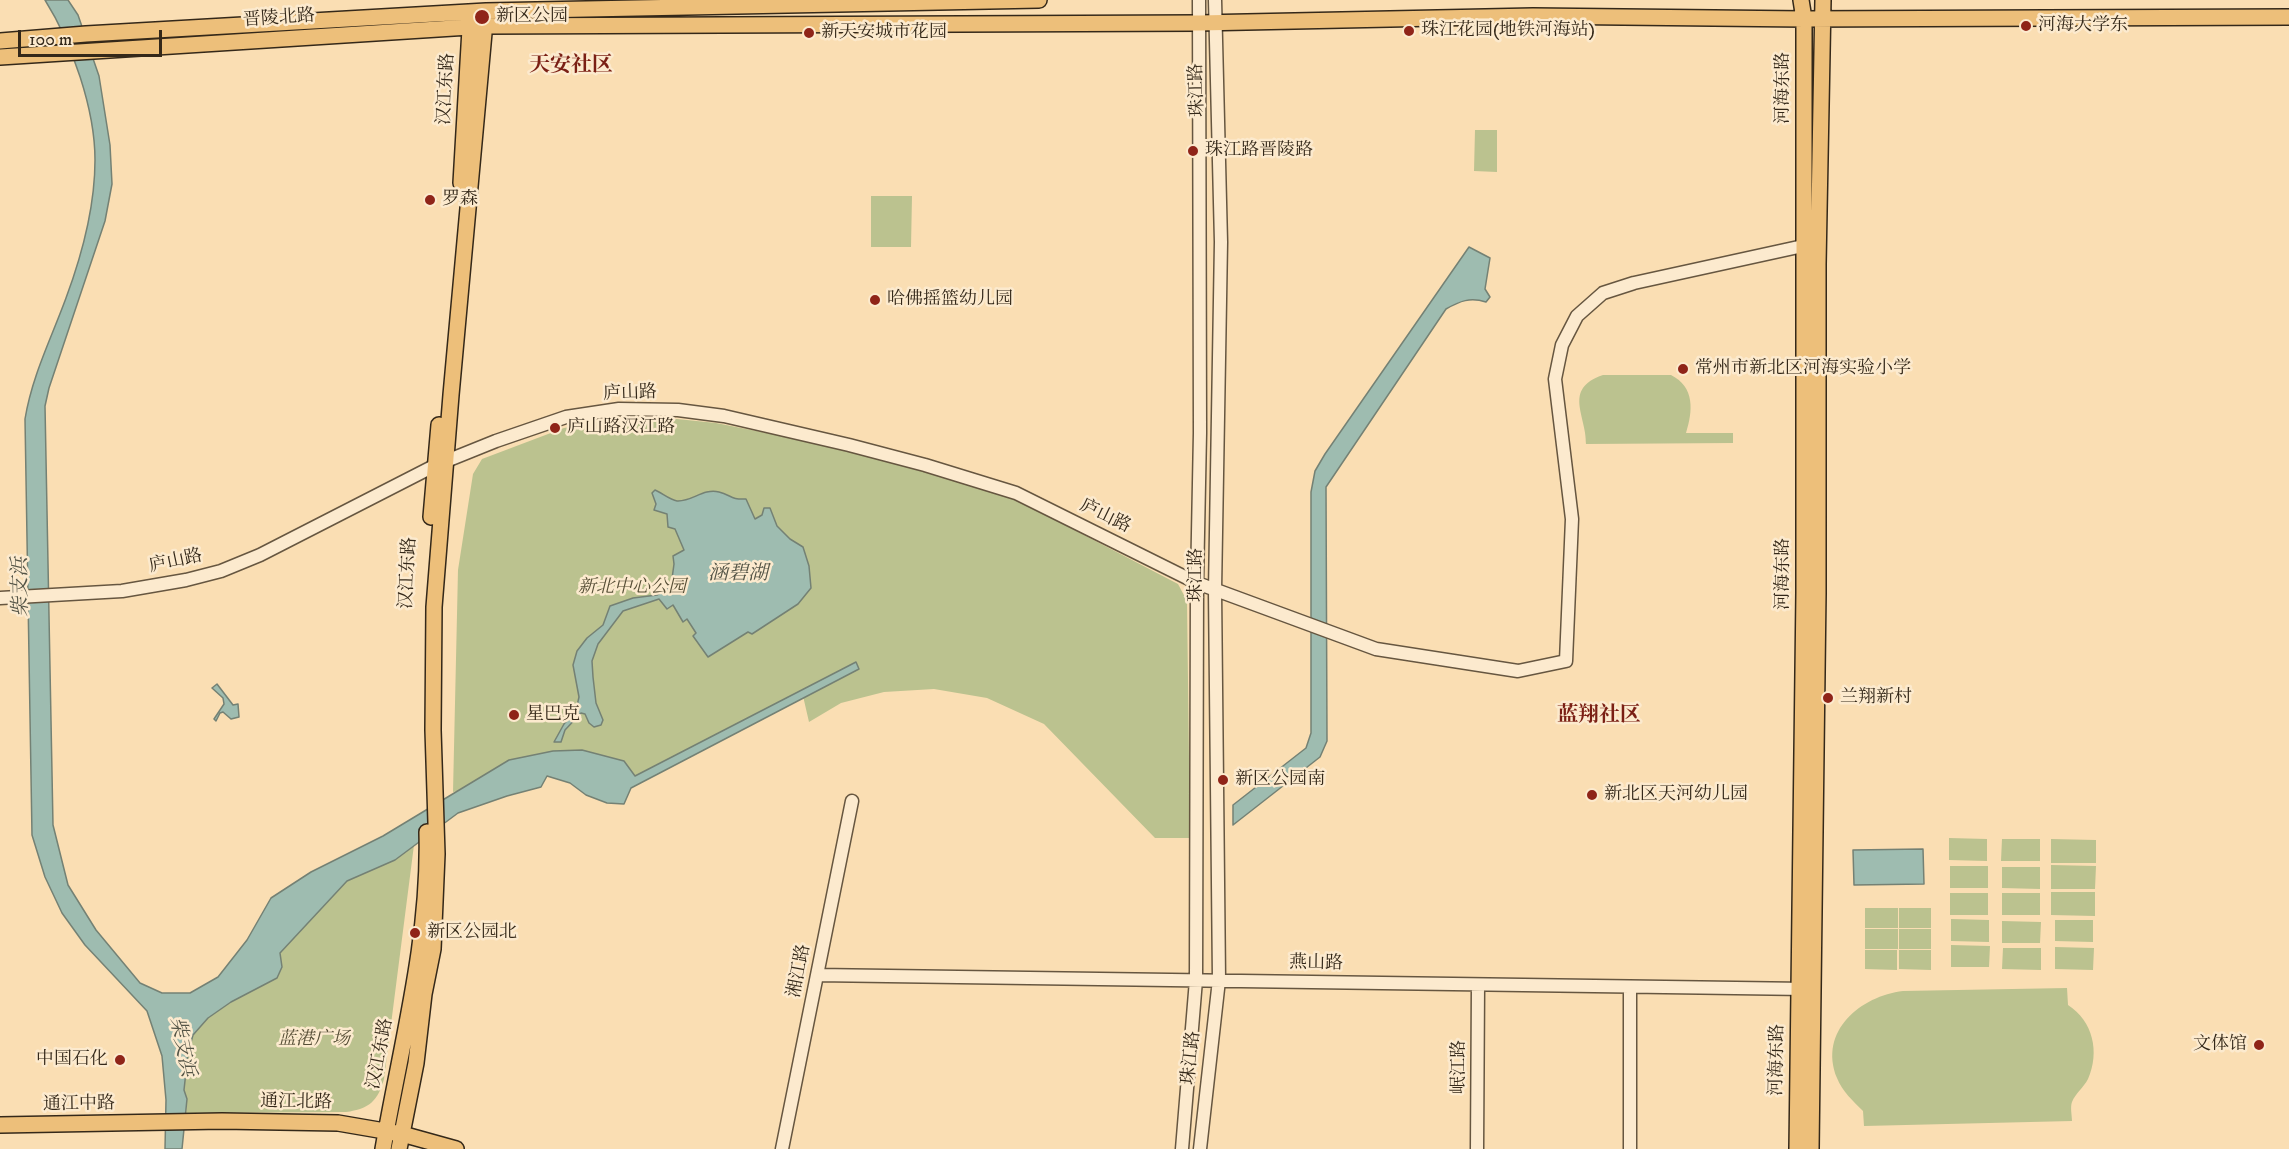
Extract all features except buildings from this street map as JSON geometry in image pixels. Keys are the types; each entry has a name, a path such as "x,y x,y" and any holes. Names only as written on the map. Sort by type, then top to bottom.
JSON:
{"main road":[{"name":"晋陵北路","path":"0,41 86,34 478,13 1039,0"},
{"name":"河海东路","path":"1801,0 1804,20 1806,989 1811,1149"},
{"name":"河海东路","path":"1797,1149 1806,989 1818,592 1818,264 1823,0"},
{"name":"晋陵北路","path":"0,57 478,13 1199,23 1533,16 1804,20 2289,16"},
{"name":"汉江东路","path":"391,1142 416,1063 424,994 433,949 431,792 434,730 434,607 440,463 478,13"},
{"name":"通江北路","path":"159,1123 338,1123 391,1142"},
{"name":"通江中路","path":"0,1125 159,1123"},
{"path":"391,1142 456,1149"}],"street":[{"name":"珠江路","path":"1182,1149 1196,980 1197,583 1200,433 1199,0"},
{"name":"珠江路","path":"1200,1149 1219,980 1215,590 1221,242 1215,0"},
{"name":"庐山路","path":"0,598 122,591 186,580 221,571 260,555 440,463 566,417 619,409 678,410 724,416 925,465 1016,493 1197,583 1376,649 1518,671 1566,661 1572,519 1555,379 1562,345 1577,316 1603,292 1634,283 1803,246"},
{"name":"湘江路","path":"782,1149 852,801"},
{"name":"燕山路","path":"817,975 1806,989"},
{"name":"岷江路","path":"1478,985 1478,1149"},
{"path":"1630,987 1630,1149"}],"green space":[{"path":"1475,130 1497,130 1497,172 1474,171"},
{"path":"871,196 912,196 911,247 871,247"},
{"path":"1603,375 1671,375 1684,386 1690,400 1691,408 1686,433 1733,433 1733,443 1586,444 1580,396 1583,388"},
{"name":"新北中心公园","path":"612,419 677,419 716,423 842,448 923,470 1015,499 1178,584 1187,601 1190,838 1155,838 1044,724 987,698 934,689 884,692 841,703 809,722 803,696 859,669 856,662 635,776 624,761 453,792 458,570 473,474 482,459 564,428"},
{"path":"1949,838 1987,839 1987,861 1949,860"},
{"path":"2002,839 2040,839 2040,861 2001,861"},
{"path":"2051,839 2096,840 2096,863 2051,863"},
{"name":"蓝港广场","path":"414,845 384,1079 379,1093 371,1103 361,1109 346,1112 186,1113 187,1099 184,1090 188,1053 193,1035 208,1018 231,1002 277,978 282,966 280,953 347,881 395,860"},
{"path":"2051,865 2096,866 2095,889 2051,889"},
{"path":"1950,866 1988,866 1988,888 1950,888"},
{"path":"2002,867 2040,867 2040,889 2002,888"},
{"path":"2051,892 2095,892 2095,916 2051,915"},
{"path":"1950,893 1988,893 1988,915 1950,915"},
{"path":"2002,893 2040,893 2040,915 2002,915"},
{"path":"1865,908 1898,908 1898,928 1865,928"},
{"path":"1899,908 1931,908 1931,928 1899,928"},
{"path":"1951,919 1989,920 1989,942 1951,941"},
{"path":"2055,920 2093,920 2093,942 2055,941"},
{"path":"2002,921 2041,922 2040,943 2002,943"},
{"path":"1865,929 1898,929 1898,949 1865,949"},
{"path":"1899,929 1931,929 1931,949 1899,949"},
{"path":"1951,945 1990,946 1989,967 1951,967"},
{"path":"2055,947 2094,948 2093,970 2055,969"},
{"path":"2003,948 2041,948 2041,970 2002,969"},
{"path":"1865,950 1897,950 1897,970 1865,969"},
{"path":"1899,950 1931,950 1931,970 1899,969"},
{"path":"2067,988 2068,1005 2077,1012 2088,1028 2094,1048 2092,1069 2088,1079 2072,1102 2072,1121 1864,1126 1863,1111 1839,1083 1833,1061 1833,1045 1838,1031 1859,1008 1872,1000 1903,991"}],"water":[{"name":"柴支浜","path":"45,0 68,0 78,15 99,76 110,145 112,184 105,221 45,406 53,825 68,885 96,930 140,983 162,993 190,993 218,977 247,940 271,898 311,872 383,836 509,760 553,751 582,750 624,761 635,776 856,662 859,669 631,788 624,804 607,803 586,795 570,783 547,776 541,787 458,813 395,860 347,881 280,953 282,967 277,978 231,1002 208,1018 193,1035 188,1053 184,1090 187,1099 182,1149 165,1149 166,1100 162,1056 147,1011 85,945 62,913 45,877 32,835 25,419 37,373 66,298 82,248 93,195 95,160 91,120 80,77 64,36"},
{"path":"1469,247 1490,258 1485,289 1490,297 1486,302 1465,301 1446,309 1326,487 1327,741 1320,757 1233,825 1233,805 1306,748 1311,733 1311,492 1315,471"},
{"name":"涵碧湖","path":"655,490 677,501 713,491 737,499 746,499 755,519 762,515 764,508 770,508 777,526 790,539 803,547 809,566 811,588 798,604 752,634 748,632 708,657 693,636 696,633 687,619 683,622 673,605 667,609 659,599 623,611 598,644 592,661 596,703 603,720 601,725 594,727 589,723 585,714 581,713 565,730 561,742 554,742 564,724 576,710 579,697 573,665 577,651 587,638 603,625 610,606 633,598 657,595 671,586 673,556 684,550 675,529 668,527 667,514 654,510 656,504 652,493"},
{"path":"217,684 233,705 238,704 239,717 231,719 223,712 216,721 214,719 224,704 223,698 212,688"},
{"path":"1923,849 1924,884 1854,885 1853,850"}],"place":[{"name":"新区公园","path":"482,17"},
{"name":"河海大学东","path":"2026,26"},
{"name":"珠江花园(地铁河海站)","path":"1409,31"},
{"name":"新天安城市花园","path":"809,33"},
{"name":"珠江路晋陵路","path":"1193,151"},
{"name":"罗森","path":"430,200"},
{"name":"哈佛摇篮幼儿园","path":"875,300"},
{"name":"常州市新北区河海实验小学","path":"1683,369"},
{"name":"庐山路汉江路","path":"555,428"},
{"name":"兰翔新村","path":"1828,698"},
{"name":"星巴克","path":"514,715"},
{"name":"新区公园南","path":"1223,780"},
{"name":"新北区天河幼儿园","path":"1592,795"},
{"name":"新区公园北","path":"415,933"},
{"name":"文体馆","path":"2259,1045"},
{"name":"中国石化","path":"120,1060"}],"district":[{"name":"天安社区","path":"571,67"},
{"name":"蓝翔社区","path":"1599,717"}]}
